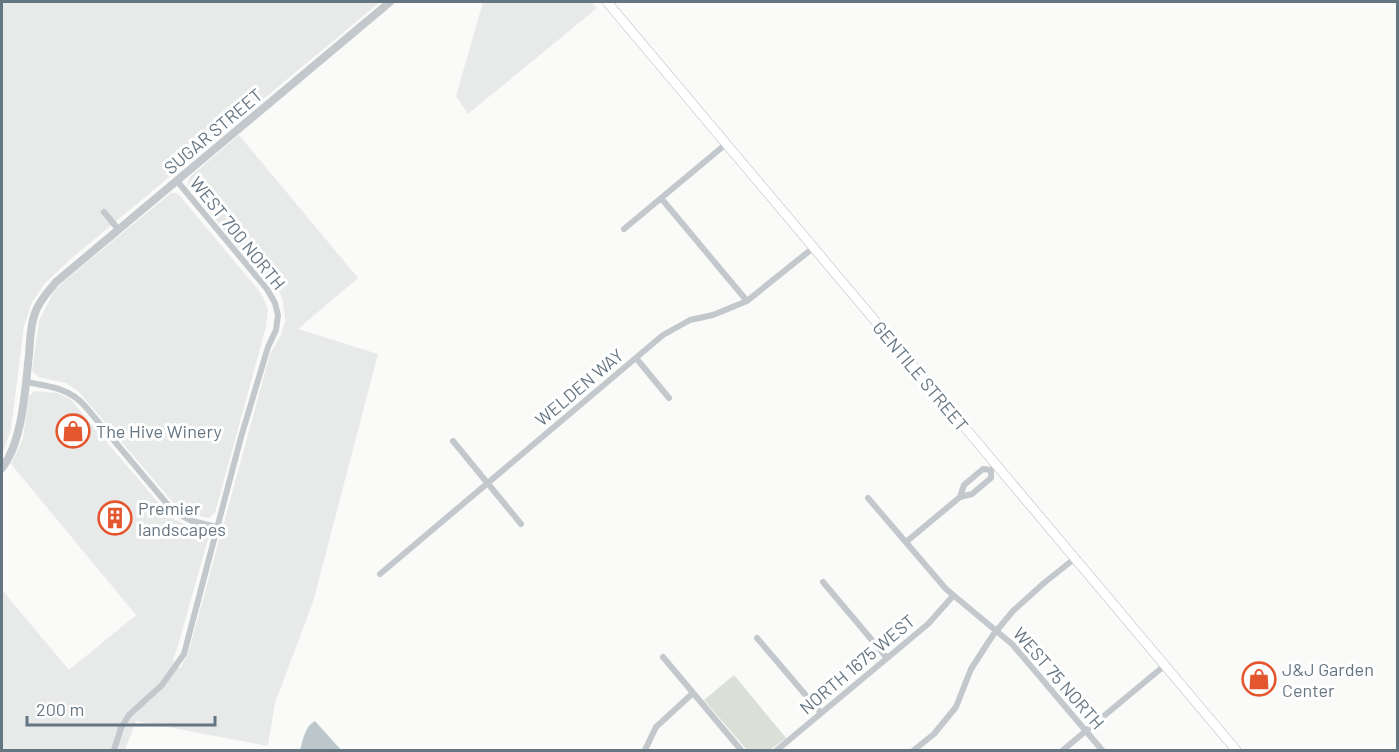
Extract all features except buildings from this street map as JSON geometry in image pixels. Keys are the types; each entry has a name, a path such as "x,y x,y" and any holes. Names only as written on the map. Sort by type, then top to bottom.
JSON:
{"main road":[{"name":"GENTILE STREET","path":"607,2 994,468 1236,750"}],"street":[{"name":"SUGAR STREET","path":"2,468 16,441 26,382 31,328 35,312 43,297 56,282 118,229 390,2"},
{"path":"624,229 726,144"},
{"name":"WEST 700 NORTH","path":"177,181 267,289 275,303 278,315 276,330 268,347 217,527"},
{"path":"661,198 747,301"},
{"path":"104,212 118,229"},
{"name":"WELDEN WAY","path":"380,574 663,335 690,320 713,315 747,301 813,248"},
{"path":"636,358 669,398"},
{"path":"26,382 58,387 79,399 173,511 192,521 217,527 184,654 162,685 129,715 121,728 114,750"},
{"path":"453,441 521,524"},
{"path":"906,542 960,497 972,494 991,478 994,468 983,469 964,485 960,497"},
{"name":"WEST 75 NORTH","path":"868,498 953,596 1012,644 1102,750"},
{"path":"914,750 934,734 956,707 971,669 997,630 1032,594 1074,559"},
{"path":"823,582 887,658"},
{"name":"NORTH 1675 WEST","path":"777,750 928,624 953,596"},
{"path":"757,638 821,713"},
{"path":"663,657 741,750"},
{"path":"1063,750 1164,666"},
{"path":"645,750 656,727 693,693"}],"shaded area":[{"path":"2,2 380,2 73,257 45,283 32,302 24,326 11,429 2,455"},
{"path":"483,2 591,2 597,8 468,114 456,96"},
{"path":"239,135 358,278 298,329 378,354 313,602 275,703 268,746 136,721 125,750 2,750 2,590 69,670 136,615 11,464 23,438 29,396 34,391 58,393 71,400 168,514 175,520 206,532 208,539 173,660 180,669 188,654 270,354 281,335 285,321 283,301 276,283 249,261 187,185 190,177"},
{"path":"171,193 180,196 256,287 268,310 266,327 215,513 209,518 189,514 177,507 79,392 66,383 38,377 32,371 39,321 53,293 62,283"},
{"path":"734,675 786,738 770,750 747,750 704,700"},
{"path":"315,721 341,750 300,750 307,730"}],"place":[{"name":"The Hive Winery","path":"73,431"},
{"name":"Premier landscapes","path":"115,518"},
{"name":"J&J Garden Center","path":"1259,679"}]}
